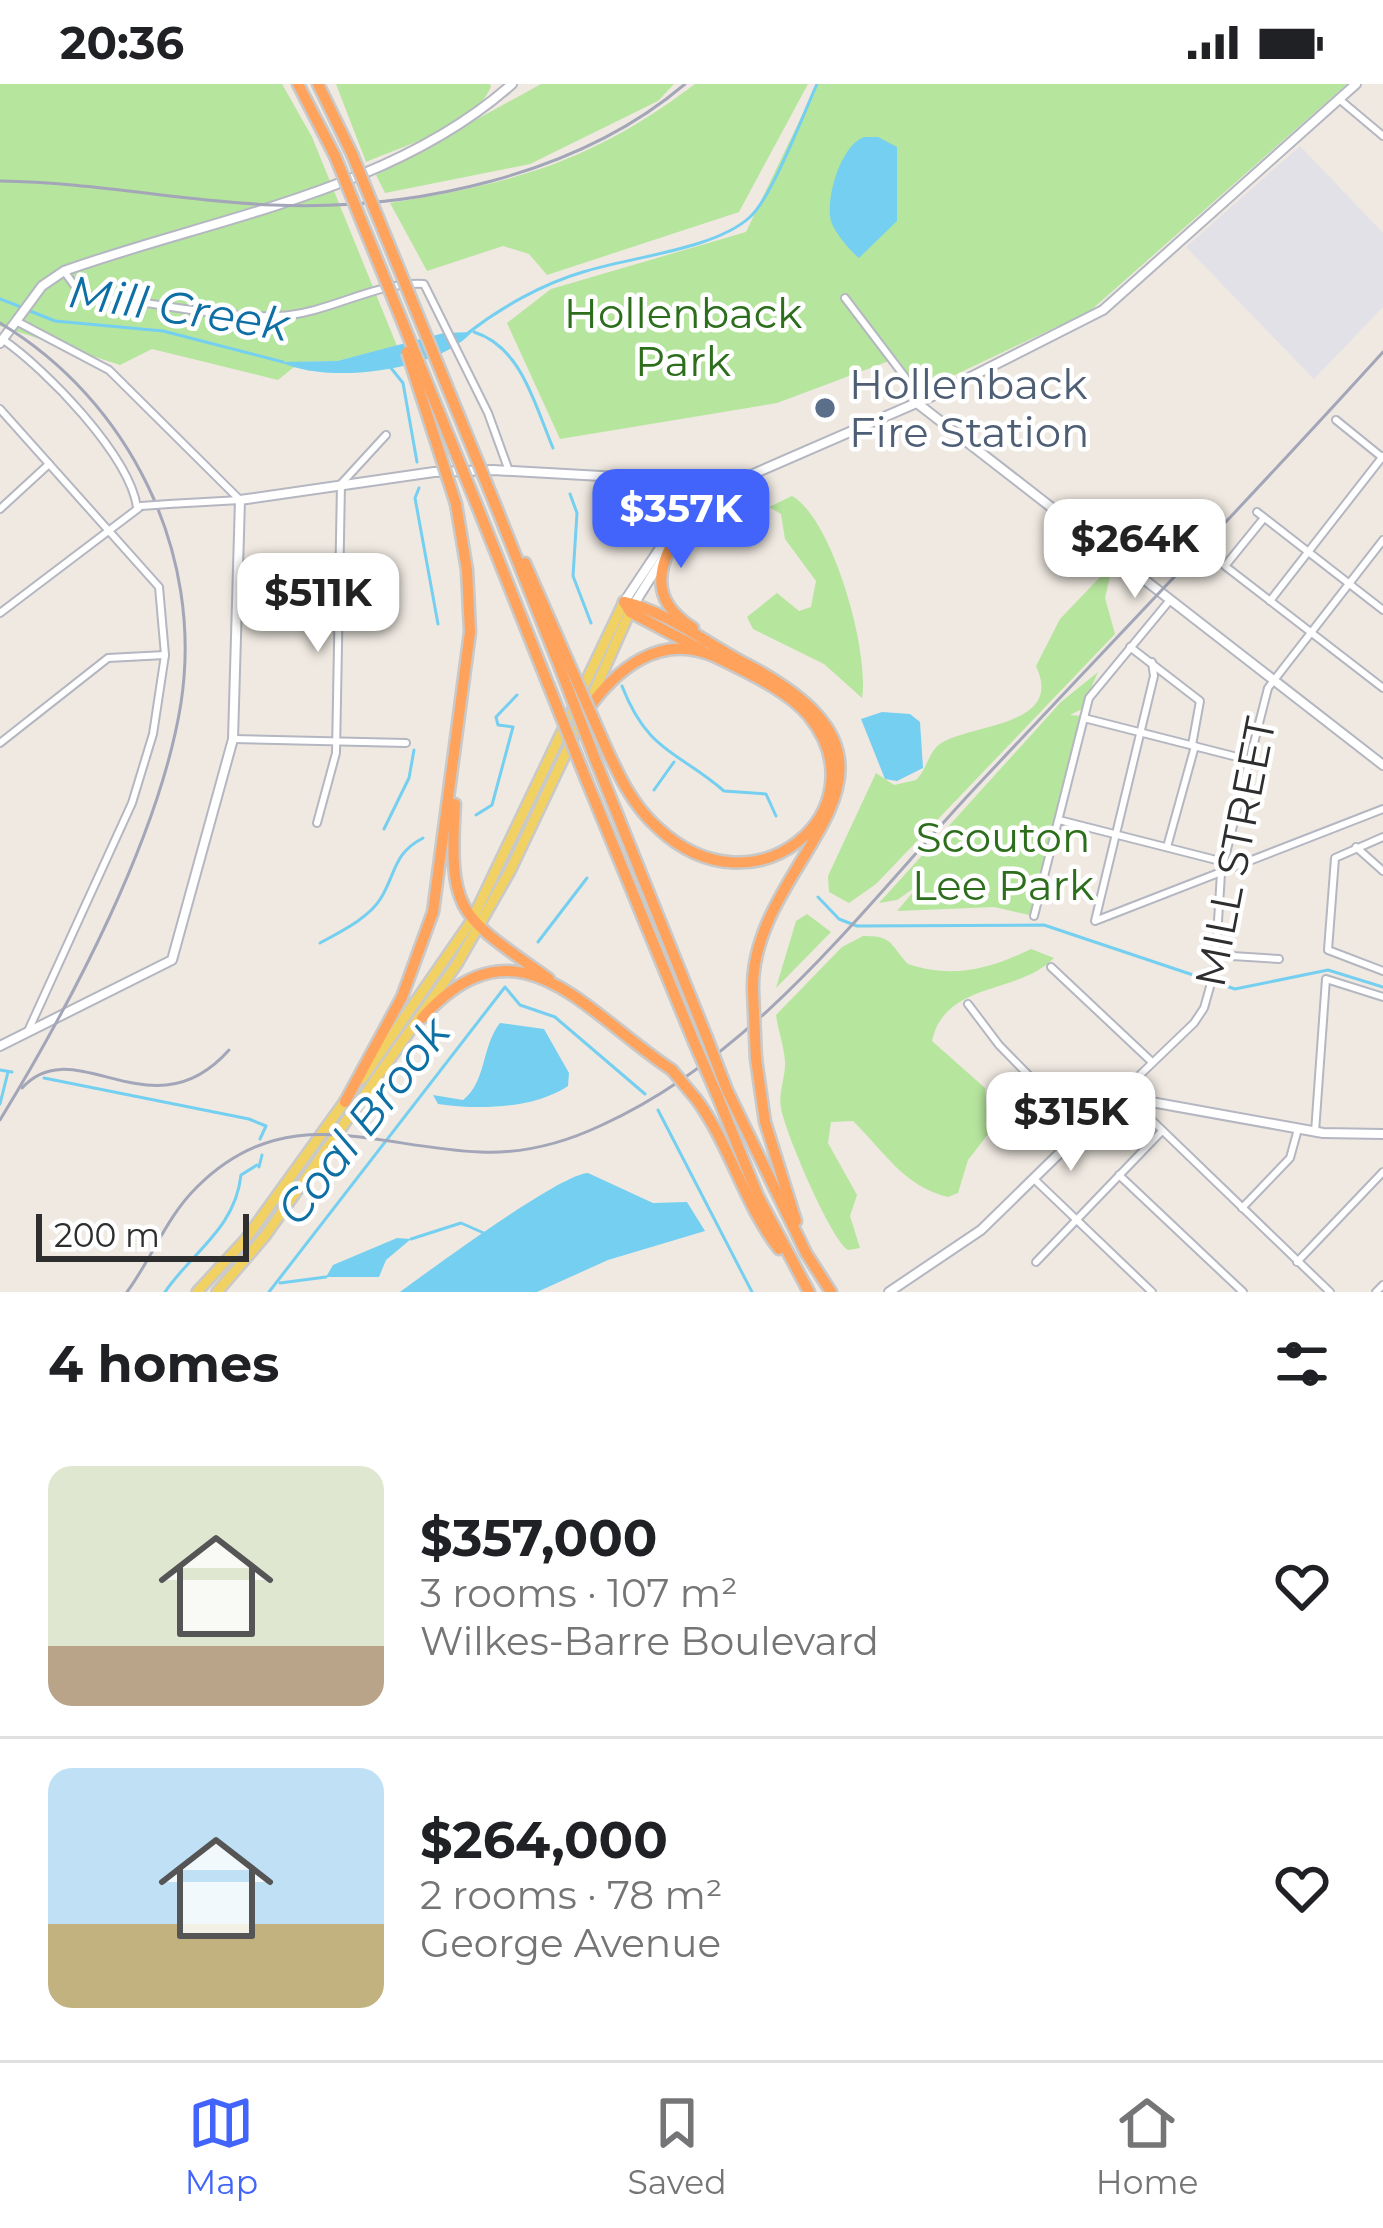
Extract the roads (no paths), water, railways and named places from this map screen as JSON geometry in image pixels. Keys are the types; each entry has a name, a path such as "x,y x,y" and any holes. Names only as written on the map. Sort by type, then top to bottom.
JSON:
{"highway":[{"path":"302,84 586,779 701,1040"},
{"path":"321,84 563,662 639,808 695,854 747,864 798,842 825,802 829,764 821,736 792,700 630,606"},
{"path":"377,264 456,504 470,598 460,717 457,901 476,923 672,1070 722,1134 763,1229 809,1292"},
{"path":"669,550 660,586 668,608 814,708 835,754 838,787 828,823 771,910 756,956 753,991 765,1122 806,1252"},
{"path":"630,606 760,672"},
{"path":"585,713 612,676 640,658 667,650 711,655"},
{"path":"563,662 701,1040 799,1275"},
{"path":"345,1102 402,997 427,934 460,717"},
{"path":"422,1018 451,987 478,973 520,969 549,979"},
{"path":"722,1092 831,1292"}],"main road":[{"path":"217,1292 265,1236 422,1018 585,713 630,606"},
{"path":"197,1292 245,1240 476,923 630,606"}],"street":[{"path":"140,507 130,484 66,397 1,341 30,302 64,271 359,172 447,130 512,84"},
{"path":"630,606 656,550 687,519 761,468 917,403 1103,310 1355,84"},
{"path":"1339,99 1383,136"},
{"path":"64,271 73,291 82,296 260,316 332,308 402,283 424,284 458,348 509,471"},
{"path":"845,298 905,377 917,403 1383,765"},
{"path":"0,1046 172,960 233,739 240,500 102,364 18,318"},
{"path":"0,410 159,587 165,655 153,734 132,802 26,1034"},
{"path":"1270,601 1383,457 1336,420"},
{"path":"317,823 336,740 341,484 386,435"},
{"path":"0,509 49,464"},
{"path":"0,614 140,507 240,500 434,472 509,471 620,477 653,490 687,519"},
{"path":"209,502 218,478"},
{"path":"1383,610 1261,515 1225,566 1383,688"},
{"path":"630,606 687,519"},
{"name":"MILL STREET","path":"1118,1096 1195,1023 1213,976 1221,873 1274,680 1383,539"},
{"path":"238,576 392,580"},
{"path":"1034,916 1093,692 1170,600"},
{"path":"1130,647 1200,701 1194,746 1167,848"},
{"path":"0,743 108,658 165,655"},
{"path":"1152,662 1154,676 1095,921 1383,809"},
{"path":"1084,718 1250,760"},
{"path":"233,739 406,743"},
{"path":"1058,820 1224,862"},
{"path":"1383,837 1335,857 1328,950 1383,970"},
{"path":"1355,848 1383,871"},
{"path":"1216,956 1279,959"},
{"path":"1052,967 1152,1062"},
{"path":"1315,1132 1326,979 1383,997"},
{"path":"968,1004 999,1045 1082,1131"},
{"path":"890,1292 981,1230 1118,1096 1298,1130 1383,1134"},
{"path":"1133,1102 1330,1292"},
{"path":"1242,1208 1290,1158 1298,1130"},
{"path":"1036,1262 1161,1132"},
{"path":"1298,1262 1383,1172"},
{"path":"1119,1175 1243,1292"},
{"path":"1034,1179 1152,1292"},
{"path":"1376,1292 1383,1285"}],"water":[{"path":"864,137 878,137 897,147 897,221 859,258 836,231 830,211 842,161"},
{"path":"472,332 434,356 381,370 325,372 281,362 337,361 444,333"},
{"path":"882,712 910,714 920,722 923,768 897,781 885,779 861,719"},
{"path":"500,1023 544,1029 569,1073 568,1086 539,1099 505,1106 438,1104 433,1095 463,1100 471,1092"},
{"path":"588,1173 653,1203 687,1202 705,1231 608,1260 537,1292 400,1292 524,1205"},
{"path":"397,1238 411,1239 386,1260 379,1277 326,1277 333,1265"}],"waterway":[{"name":"Mill Creek","path":"468,333 552,283 693,245 750,217 768,192 817,84"},
{"name":"Mill Creek","path":"0,299 21,307"},
{"name":"Mill Creek","path":"30,311 55,321 163,331 283,362"},
{"path":"474,332 515,364 553,448"},
{"path":"391,368 403,383 417,462"},
{"path":"419,488 415,498 438,624"},
{"path":"570,494 577,513 573,576 591,623"},
{"path":"622,686 642,725 666,749 724,791 766,794 776,816"},
{"path":"476,815 492,805 513,727 498,725 496,717 517,695"},
{"path":"384,829 409,778 414,750"},
{"name":"Coal Brook","path":"654,790 674,762"},
{"path":"320,943 369,912 401,857 423,838"},
{"name":"Coal Brook","path":"538,942 587,878"},
{"path":"818,897 839,919 857,926 1044,925 1235,989 1328,970 1383,987"},
{"name":"Coal Brook","path":"269,1292 505,987 520,1005 555,1017 645,1094"},
{"path":"0,1070 12,1072"},
{"path":"0,1104 8,1072"},
{"path":"44,1078 249,1119 266,1126 260,1139"},
{"path":"658,1110 752,1292"},
{"path":"259,1167 262,1155"},
{"path":"165,1292 221,1225 241,1175 257,1165"},
{"path":"411,1239 461,1223 486,1234"},
{"path":"280,1283 326,1277"}],"railway":[{"path":"0,181 273,205 381,202 436,194 544,164 595,143 685,84"},
{"path":"0,323 46,356 86,394 120,438 148,486 168,537 181,591 185,647 181,703 170,754 133,863 82,973 0,1120"},
{"path":"127,1292 186,1198 230,1160 264,1143 332,1135 480,1152 527,1149 602,1125 709,1060 804,976 1383,352"},
{"path":"22,1088 43,1073 66,1069 144,1085 172,1084 200,1074 229,1050"}],"place":[{"name":"Hollenback Fire Station","path":"825,408"}],"park label":[{"name":"Hollenback Park","path":"683,337"},
{"name":"Scouton Lee Park","path":"1003,861"}]}
